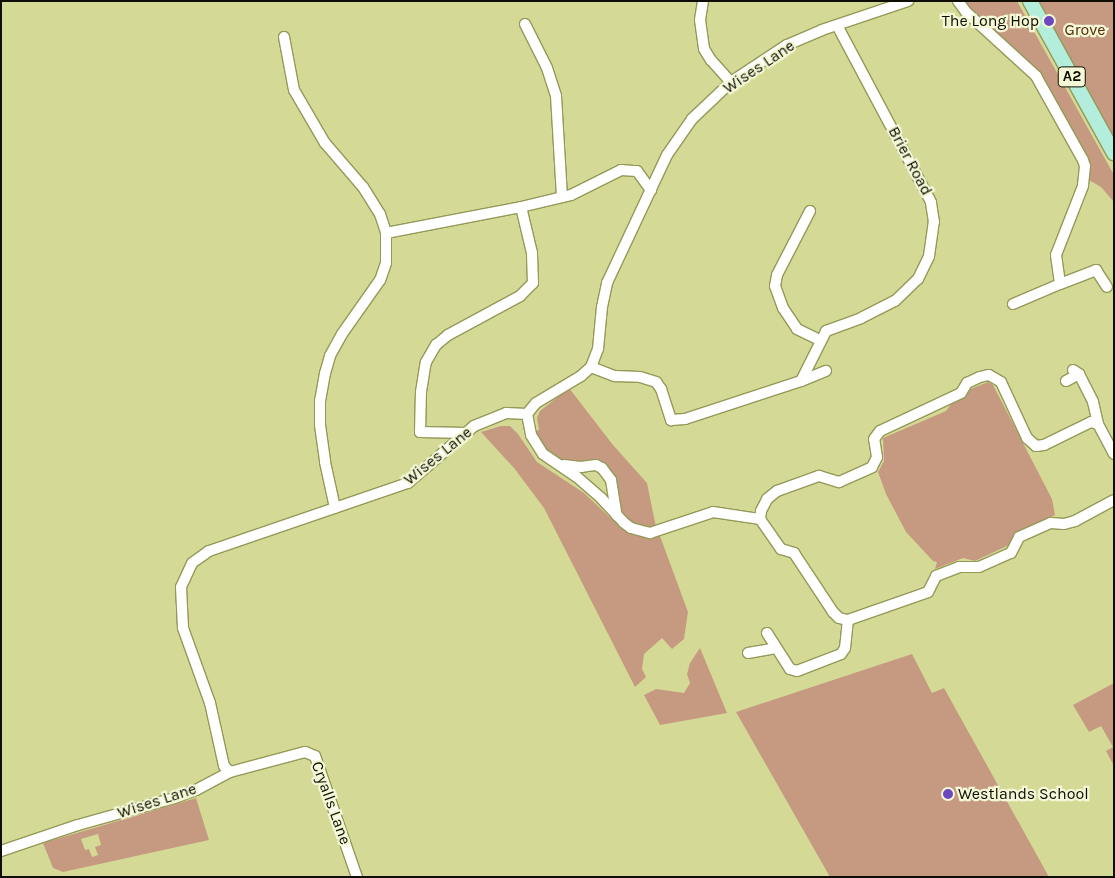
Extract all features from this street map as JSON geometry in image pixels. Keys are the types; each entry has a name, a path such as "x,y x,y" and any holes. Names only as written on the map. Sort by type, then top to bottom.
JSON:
{"main road":[{"name":"A2","path":"1030,1 1114,154"}],"street":[{"path":"704,1 700,20 704,49 711,60 731,82"},
{"name":"Wises Lane","path":"591,368 598,349 602,307 607,283 680,134 692,119 731,82 787,45 837,25 908,1"},
{"path":"958,1 966,12 1036,76 1083,160 1086,172 1084,186 1056,255 1060,284"},
{"path":"526,24 547,68 556,96 562,197"},
{"name":"Brier Road","path":"801,381 826,331 861,318 895,302 914,284 929,256 934,222 933,209 926,190 837,25"},
{"path":"284,37 294,90 325,143 363,187 380,214 386,233 386,263 380,280 342,334 330,356 325,373 320,400 320,425 335,508"},
{"path":"386,233 521,207 571,195 620,170 630,169 637,171 651,190"},
{"path":"466,433 420,432 424,368 431,353 441,340 520,296 533,283 532,253 521,207"},
{"path":"810,211 777,275 775,286 783,308 797,329 820,340"},
{"path":"1013,304 1096,270 1107,287"},
{"path":"760,519 713,512 650,533 631,528 617,517 601,498 559,464 543,454 527,422 527,414 536,403 591,368 614,376 640,377 656,382 661,389 671,420 685,419 826,371"},
{"path":"1066,381 1076,372 1093,402 1098,424 1114,454"},
{"path":"1098,424 1091,422 1044,445 1036,446 1027,438 1001,382 989,375 980,377 967,383 961,393 880,431 874,439 877,458 872,467 839,482 819,476 777,491 767,499 761,511 760,519 782,549 794,553 833,612 839,618 848,620 928,592 936,576 959,567 979,567 1011,553 1019,538 1051,523 1064,524 1075,521 1114,500"},
{"name":"Wises Lane","path":"1,851 78,825 174,798 196,790 230,772 224,766 210,702 183,628 181,587 192,564 209,551 408,483 474,426 506,413 527,414"},
{"path":"559,464 581,467 596,465 602,468 611,480 617,517"},
{"path":"766,633 790,669 798,670 832,659 841,654 845,648 848,620"},
{"path":"748,653 775,648"},
{"name":"Cryalls Lane","path":"230,772 306,752 315,756 356,877"}],"green space":[{"path":"963,1 1017,1 1114,175 1114,202 1101,187 1089,180 1089,165 1085,151 1040,76"},
{"name":"Grove","path":"1036,1 1114,1 1114,140"},
{"path":"988,382 993,385 1052,499 1055,515 1016,533 1009,545 975,561 963,558 935,569 937,562 933,561 906,532 886,494 878,472 884,461 883,438 946,411 951,404 964,397 968,390"},
{"path":"569,388 613,445 647,483 656,527 643,528 622,519 610,473 556,460 540,445 536,431 539,430 537,418 540,411"},
{"path":"501,426 510,426 518,434 537,462 584,493 617,524 641,536 660,536 688,612 684,639 672,649 662,638 644,654 642,669 646,677 635,687 544,508 514,468 481,432"},
{"path":"700,648 727,713 660,725 644,695 656,689 684,693 690,683 687,674 690,663"},
{"path":"912,654 932,693 944,688 1049,877 830,877 736,712"},
{"path":"1114,683 1114,766 1106,751 1113,747 1101,726 1089,732 1073,705"},
{"path":"196,798 209,840 63,872 53,868 43,843","holes":["98,834 101,845 95,847 98,855 92,857 89,849 85,850 81,839"]}],"place":[{"name":"The Long Hop","path":"1049,21"},
{"name":"Westlands School","path":"948,794"}]}
